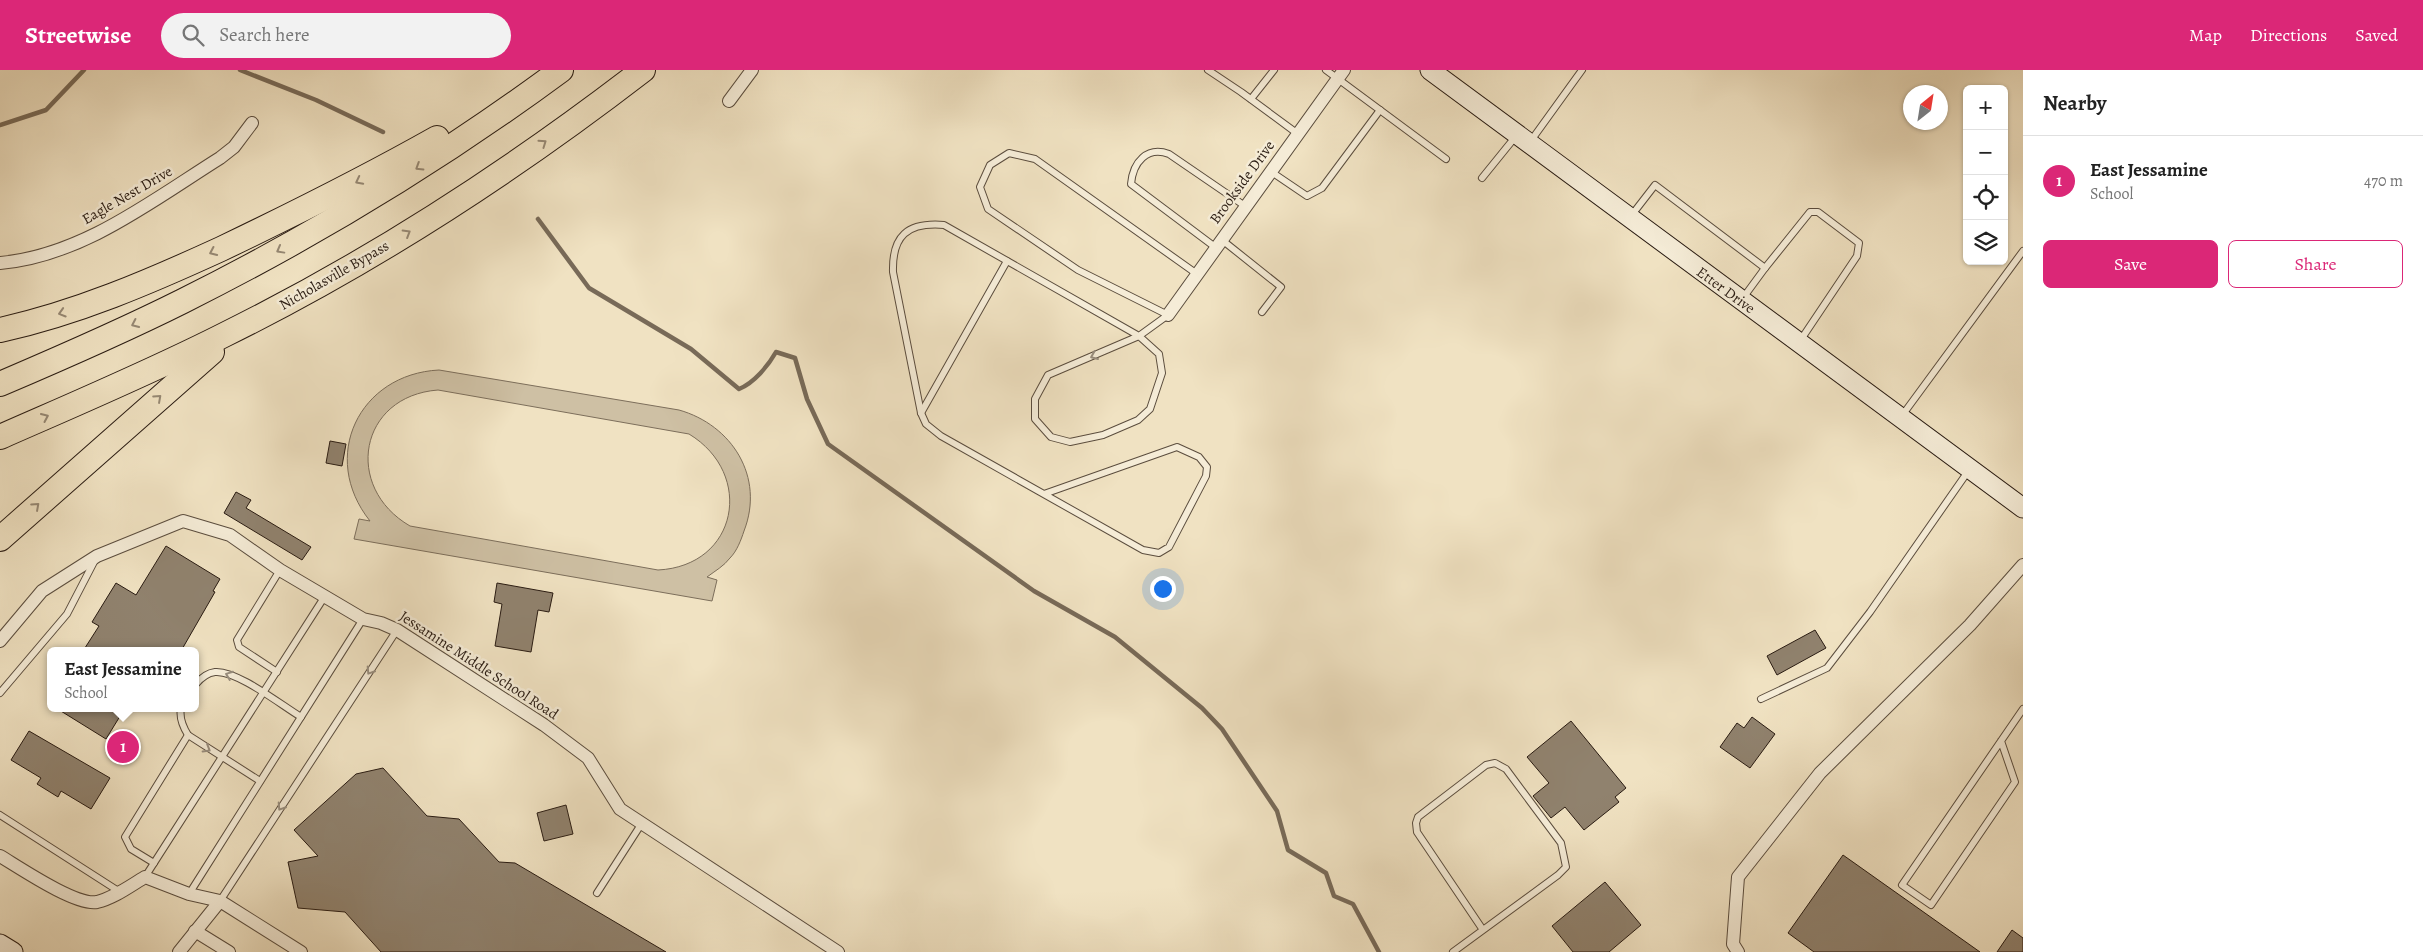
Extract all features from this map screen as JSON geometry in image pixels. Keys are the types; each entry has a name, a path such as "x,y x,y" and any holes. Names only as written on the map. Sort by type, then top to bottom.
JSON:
{"highway":[{"path":"0,330 81,307 152,280 286,218 382,169 553,70"},
{"path":"0,384 172,306 275,252 422,165 498,115 561,70"},
{"name":"Nicholasville Bypass","path":"0,437 139,376 245,325 334,277 430,219 543,144 643,70"},
{"path":"0,539 180,379 245,325"}],"street":[{"path":"729,101 752,70"},
{"name":"Etter Drive","path":"1430,70 2023,508"},
{"name":"Brookside Drive","path":"1168,315 1341,74"},
{"name":"Eagle Nest Drive","path":"0,263 38,258 56,252 130,214 220,158 234,147 252,123"},
{"name":"Jessamine Middle School Road","path":"0,640 42,591 97,556 183,521 230,535 280,570 326,595 363,619 382,622 397,630 544,725 588,758 620,809 838,952"},
{"path":"1738,952 1733,944 1738,877 1820,773 1970,625 2023,565"},
{"path":"0,856 74,899 96,902 120,892 145,877 189,894 220,901 301,952"},
{"path":"179,952 220,901"},
{"path":"195,931 229,952"},
{"path":"0,944 13,952"}],"lane":[{"path":"1208,70 1252,99 1298,134"},
{"path":"1252,99 1274,70"},
{"path":"1326,70 1341,74 1380,110 1446,159"},
{"path":"1482,178 1523,139 1582,70"},
{"path":"1270,171 1307,196 1322,188 1380,110"},
{"path":"1245,206 1169,154 1159,150 1149,152 1139,162 1132,175 1131,184 1280,287 1262,312"},
{"path":"1044,494 1177,447 1199,457 1207,467 1206,476 1169,547 1159,553 1143,550 1044,494 942,436 926,424 921,413 893,272 893,254 899,238 911,229 926,224 944,225 1139,336 1159,354 1162,373 1150,409 1138,420 1103,435 1070,442 1051,437 1035,418 1035,399 1048,375 1139,336 1168,315 1078,270 988,209 980,187 990,165 1009,153 1035,159 1197,274"},
{"path":"1629,218 1655,185 1765,268"},
{"path":"1741,301 1810,212 1818,212 1859,243 1857,256 1798,343"},
{"path":"1900,418 2023,251"},
{"path":"921,413 1007,261"},
{"path":"1761,699 1827,668 1870,612 1970,469"},
{"path":"0,693 67,614 97,556"},
{"path":"277,672 239,647 237,640 280,570"},
{"path":"145,877 326,595"},
{"path":"189,894 363,619"},
{"path":"220,901 397,630"},
{"path":"199,681 207,674 223,672 301,717"},
{"path":"2001,741 2015,782 1930,905 1902,885 2001,741 2023,710"},
{"path":"181,712 181,720 188,735 260,781"},
{"path":"154,863 131,849 126,837 188,735"},
{"path":"1453,952 1483,930 1558,875 1566,867 1561,842 1506,770 1494,763 1486,765 1418,817 1416,823 1417,832 1483,930"},
{"path":"0,815 120,892"},
{"path":"597,893 642,823"}],"shaded area":[{"path":"439,370 679,410 698,417 714,428 728,441 739,456 747,473 750,491 749,511 744,531 735,552 728,561 707,577 717,580 712,601 354,539 359,519 370,521 355,496 348,471 348,446 355,423 369,403 387,386 411,375","holes":["438,390 689,434 710,451 723,472 729,494 728,516 720,536 706,553 685,565 658,570 410,526 389,509 375,489 369,467 369,446 377,425 391,408 411,396"]}],"building":[{"path":"330,441 346,444 342,466 326,463"},
{"path":"236,492 251,500 246,508 311,547 302,560 224,513"},
{"path":"166,546 220,579 213,591 215,592 183,647 86,647 99,626 92,622 116,583 136,595"},
{"path":"497,583 553,593 549,612 538,610 531,652 495,646 502,604 494,602"},
{"path":"1815,630 1826,648 1777,675 1767,656"},
{"path":"62,712 123,712 106,739"},
{"path":"1752,717 1775,734 1750,768 1720,747 1737,723 1744,728"},
{"path":"1571,721 1626,788 1615,797 1619,802 1584,830 1565,807 1551,818 1533,796 1549,783 1527,757"},
{"path":"29,731 110,778 91,809 61,791 58,797 37,784 41,778 11,760"},
{"path":"383,768 427,816 459,819 499,862 515,863 666,952 381,952 345,912 298,908 288,862 318,856 294,830 356,774"},
{"path":"566,805 573,834 544,841 537,813"},
{"path":"1843,855 1980,952 1814,952 1788,933"},
{"path":"1605,882 1641,925 1609,952 1573,952 1552,926"},
{"path":"2012,930 2023,938 2023,952 1997,952"}],"waterway":[{"path":"0,125 46,110 84,70"},
{"path":"240,70 316,100 383,132"},
{"path":"538,219 589,288 691,349 739,389 750,383 760,374 776,352 795,358 807,399 828,444 1034,591 1115,637 1202,708 1222,729 1277,811 1288,850 1326,873 1334,896 1353,904 1379,952"}],"place":[{"name":"East Jessamine","path":"123,747"}]}
